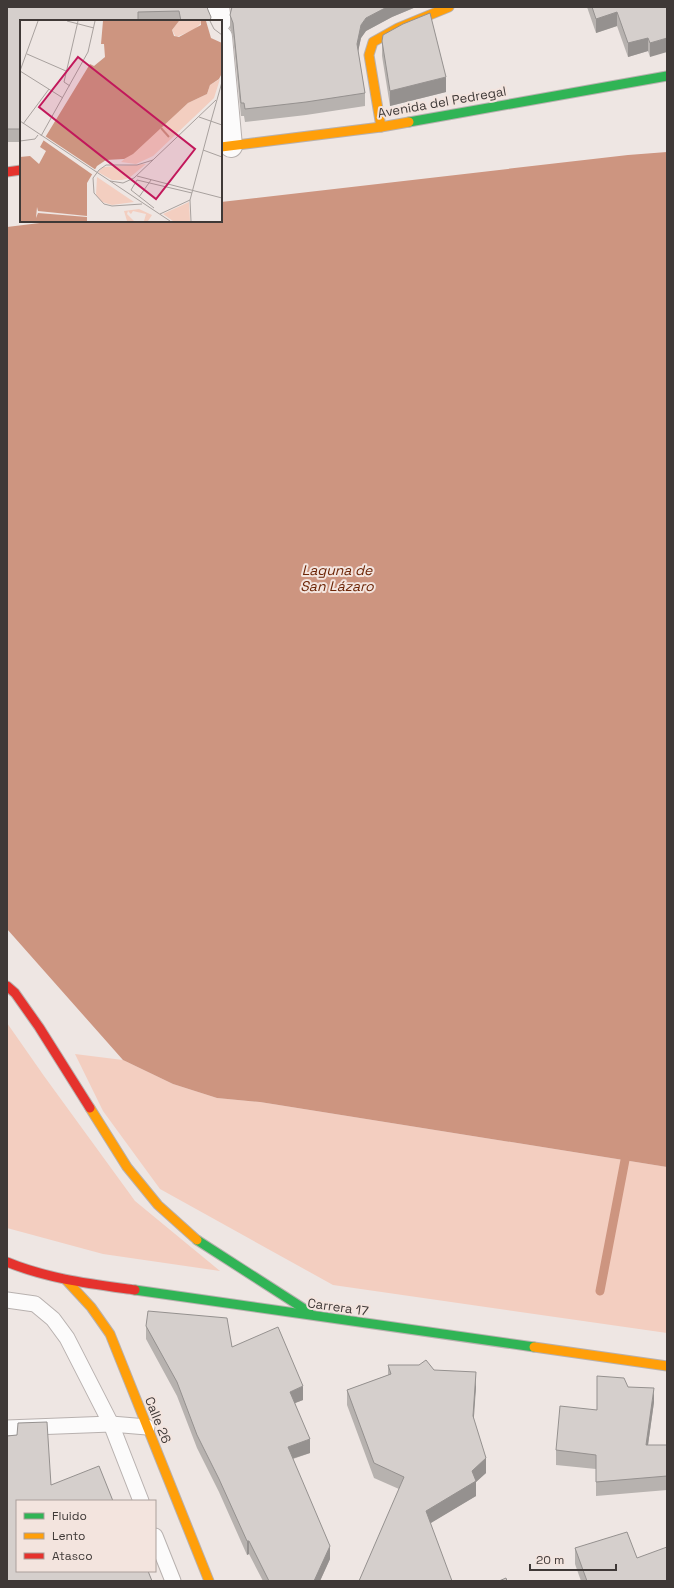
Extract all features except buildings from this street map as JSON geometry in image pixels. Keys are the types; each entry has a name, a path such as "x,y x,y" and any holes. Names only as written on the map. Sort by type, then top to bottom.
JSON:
{"main road":[{"path":"380,127 369,55 373,42 398,28 449,7"},
{"name":"Avenida del Pedregal","path":"226,147 380,127 667,76"},
{"path":"7,172 20,170"},
{"path":"7,986 15,993 39,1027 127,1167 158,1205 193,1237 232,1264 317,1317"},
{"name":"Carrera 17","path":"7,1262 24,1269 66,1280 667,1366"},
{"name":"Calle 26","path":"66,1280 91,1307 110,1334 209,1581"}],"street":[{"path":"218,7 220,20"},
{"path":"222,59 226,147"}],"lane":[{"path":"7,1300 35,1304 53,1319 67,1338 111,1424 141,1500"},
{"path":"7,1428 111,1424 147,1427"},
{"path":"156,1538 173,1581"}],"shaded area":[{"path":"7,1023 135,1201 220,1271 103,1254 7,1228"},
{"path":"75,1054 123,1060 173,1084 217,1098 260,1102 667,1167 667,1333 333,1285 160,1189 103,1111"}],"water":[{"name":"Laguna de San Lázaro","path":"667,152 667,1167 260,1102 217,1098 173,1084 123,1060 7,929 7,227 48,222 222,222 222,202 628,155"}],"waterway":[{"path":"600,1291 625,1160"}],"traffic: fast":[{"path":"409,122 667,76"},
{"path":"197,1240 309,1312"},
{"path":"135,1290 534,1347"}],"traffic: slow":[{"path":"381,127 369,55 373,42 398,28 449,7"},
{"path":"222,147 381,127 409,122"},
{"path":"90,1108 127,1167 158,1205 197,1240"},
{"path":"66,1280 91,1307 110,1334 209,1581"},
{"path":"534,1347 667,1366"}],"traffic: jam":[{"path":"7,172 20,170"},
{"path":"7,986 15,993 39,1027 90,1108"},
{"path":"7,1262 54,1277 135,1290"}]}
